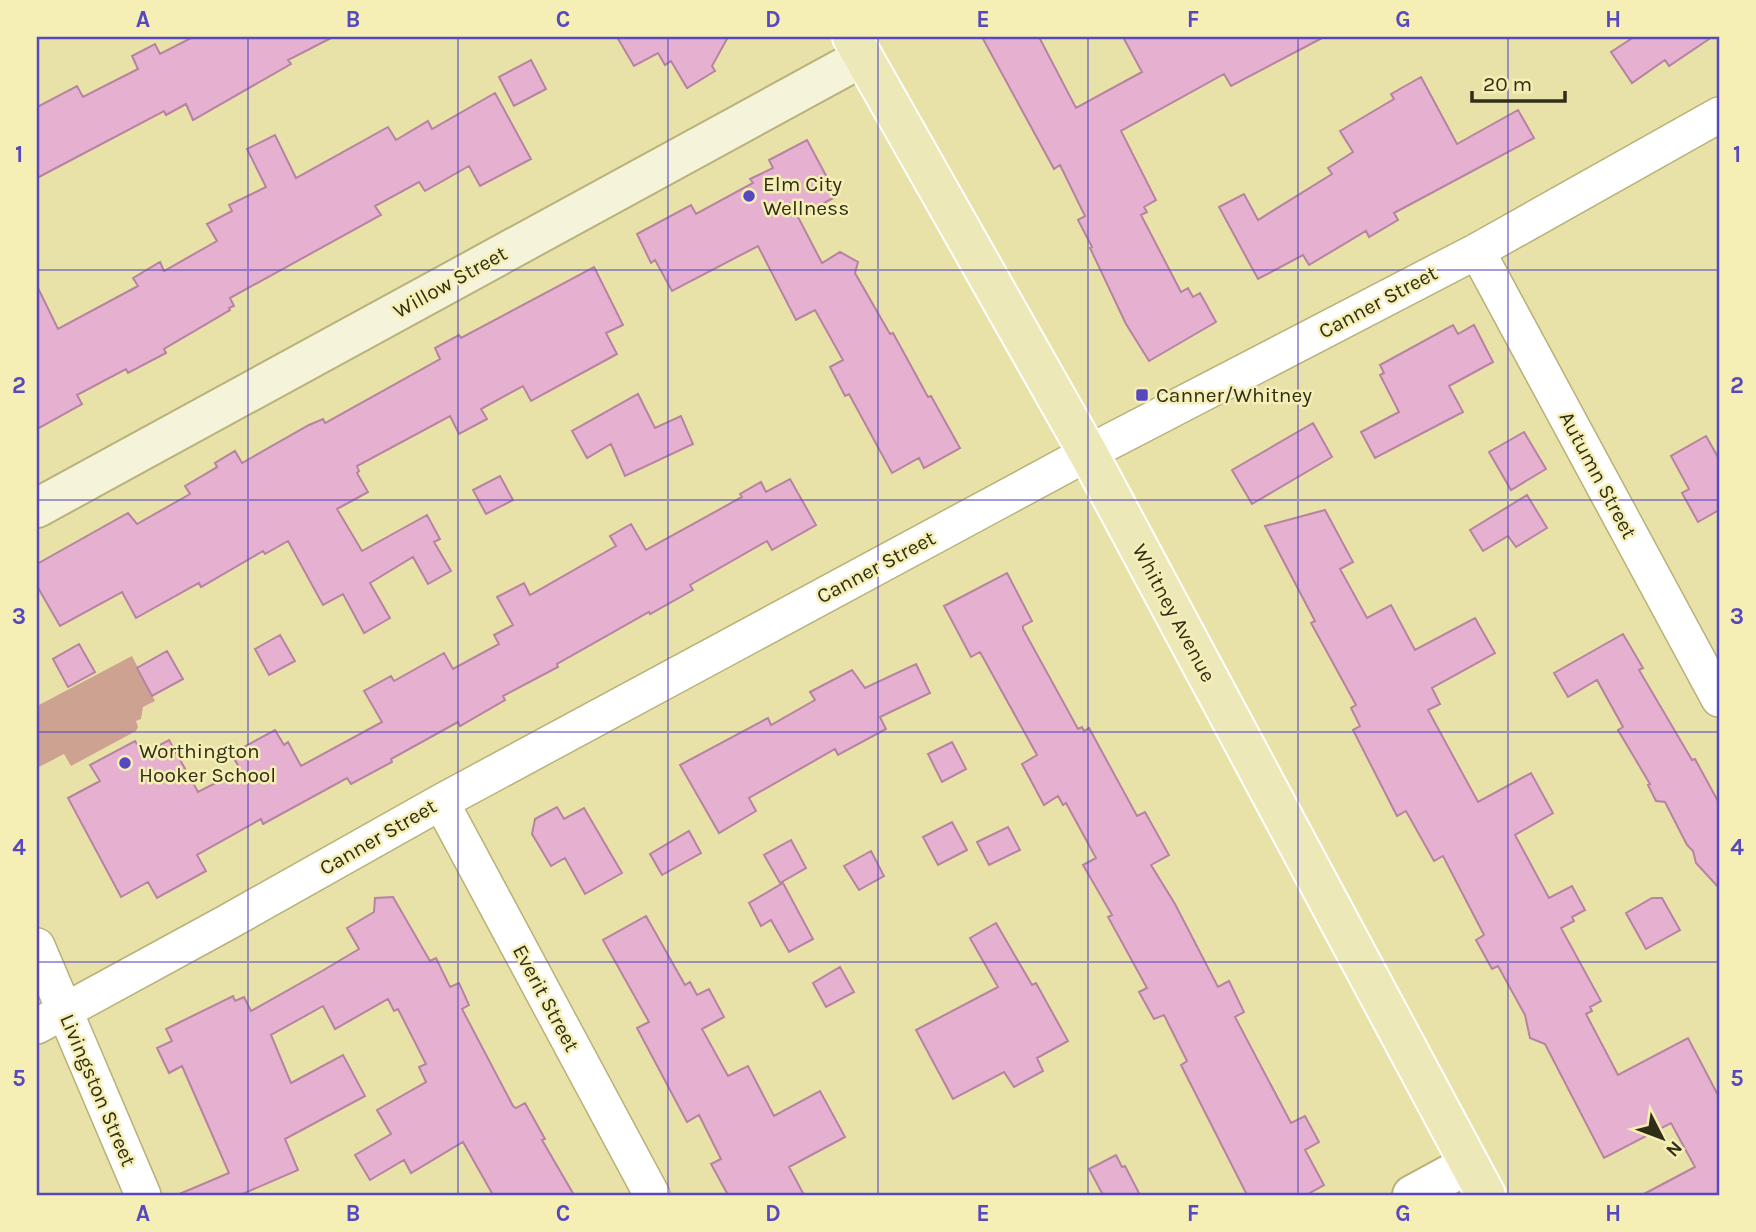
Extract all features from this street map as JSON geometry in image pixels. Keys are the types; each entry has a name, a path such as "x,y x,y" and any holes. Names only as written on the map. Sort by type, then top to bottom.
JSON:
{"main road":[{"name":"Whitney Avenue","path":"858,47 1088,453 1478,1180"},
{"name":"Willow Street","path":"37,508 858,47"}],"street":[{"name":"Canner Street","path":"50,1018 236,918 441,802 1088,453 1477,250 1719,115"},
{"name":"Autumn Street","path":"1477,250 1719,699"},
{"name":"Everit Street","path":"441,802 652,1195"},
{"name":"Livingston Street","path":"37,946 50,1018 143,1195"},
{"path":"1412,1195 1478,1180"}],"shaded area":[{"path":"132,656 155,701 143,707 141,719 136,721 136,731 71,766 64,754 37,768 37,706"}],"building":[{"path":"193,37 333,37 288,60 291,64 193,120 186,104 166,115 164,111 37,178 37,107 77,86 83,97 138,69 132,56 155,44 160,54"},
{"path":"617,37 728,37 712,66 715,71 687,88 671,61 665,65 658,53 634,66"},
{"path":"982,37 1039,37 1076,108 1142,72 1123,37 1324,37 1231,86 1224,74 1121,131 1156,200 1144,207 1147,212 1141,215 1181,292 1188,288 1193,297 1200,293 1216,322 1149,361 1126,324 1090,248 1092,247 1078,220 1085,216 1060,165 1054,169"},
{"path":"1634,37 1712,37 1669,66 1665,60 1632,83 1611,52"},
{"path":"531,60 546,89 514,106 499,77"},
{"path":"1421,77 1457,144 1518,110 1534,138 1394,213 1398,220 1369,237 1366,231 1309,265 1303,255 1258,279 1219,207 1244,194 1258,220 1332,174 1328,168 1353,152 1340,131 1394,99 1391,94"},
{"path":"495,93 531,159 480,186 469,166 425,191 419,182 375,206 381,215 230,298 234,306 229,308 230,310 164,349 166,353 128,373 126,369 77,395 82,404 37,429 37,286 58,329 138,286 133,278 160,262 164,271 217,241 207,224 232,211 229,205 266,187 247,149 275,135 296,178 388,127 396,140 428,121 432,129"},
{"path":"807,140 837,196 798,217 822,263 840,252 858,262 855,273 960,448 924,468 919,458 892,473 849,394 845,396 830,367 843,360 815,310 796,320 758,246 672,291 655,260 651,263 637,234 691,205 696,214 753,183 750,179 773,168 769,160"},
{"path":"594,267 623,325 606,333 617,354 531,401 523,386 481,409 487,419 459,434 450,416 357,466 357,473 368,492 337,509 362,551 427,515 440,539 434,542 451,571 428,584 413,557 370,583 390,618 364,633 343,594 323,605 288,541 265,554 263,551 201,587 199,583 136,618 122,592 60,626 37,586 37,564 128,513 137,524 190,494 185,486 217,467 215,463 235,451 242,463 309,425 323,419 325,423 440,359 435,348 459,335 461,338"},
{"path":"1453,325 1458,334 1474,325 1493,362 1449,386 1463,412 1375,458 1361,432 1399,412 1380,375 1384,373 1380,365"},
{"path":"638,394 655,428 681,416 693,444 625,476 611,444 587,458 572,431"},
{"path":"1313,423 1332,457 1252,504 1232,470"},
{"path":"1524,432 1546,469 1511,490 1489,452"},
{"path":"1706,436 1719,459 1719,510 1698,522 1682,493 1689,489 1671,456"},
{"path":"500,476 513,500 486,514 473,490"},
{"path":"790,479 816,525 772,550 767,541 690,585 693,590 557,664 558,667 503,696 505,700 460,726 458,722 351,784 347,778 263,824 261,819 197,855 206,871 157,898 148,882 121,897 68,798 100,781 90,765 135,741 143,754 169,740 198,792 241,770 231,754 275,730 284,745 288,742 301,766 382,722 364,691 391,676 394,681 444,653 453,669 499,644 494,635 513,625 497,597 524,583 530,595 616,546 610,536 631,524 646,550 742,497 740,494 761,482 766,492"},
{"path":"1527,495 1547,528 1516,547 1508,536 1483,551 1470,530"},
{"path":"1325,510 1353,562 1340,569 1367,618 1391,605 1415,650 1475,618 1495,653 1432,688 1440,704 1428,710 1478,802 1531,773 1553,813 1515,835 1549,898 1572,886 1585,910 1572,917 1574,921 1561,928 1601,1001 1590,1007 1592,1011 1586,1014 1618,1075 1688,1038 1719,1097 1719,1195 1642,1195 1695,1167 1671,1123 1604,1158 1545,1044 1530,1038 1525,1015 1498,966 1492,969 1476,940 1484,935 1443,856 1434,861 1406,811 1397,816 1353,730 1360,726 1351,708 1356,705 1311,623 1315,621 1265,526"},
{"path":"1007,573 1032,621 1023,626 1023,629 1078,729 1082,727 1084,731 1089,728 1137,816 1145,812 1169,855 1151,865 1175,904 1218,987 1229,981 1244,1012 1235,1017 1291,1123 1305,1116 1319,1142 1305,1150 1324,1185 1306,1195 1247,1195 1181,1065 1187,1061 1164,1015 1154,1019 1139,992 1147,988 1108,917 1112,915 1083,865 1096,858 1066,803 1063,805 1058,796 1044,805 1022,764 1037,755 980,652 971,657 944,606"},
{"path":"1623,634 1643,668 1639,670 1692,760 1695,759 1719,803 1719,888 1696,863 1693,851 1687,845 1665,802 1656,801 1648,785 1650,784 1618,730 1623,727 1597,680 1568,697 1554,673"},
{"path":"280,635 295,661 269,675 255,649"},
{"path":"79,644 95,672 68,687 53,659"},
{"path":"167,651 183,679 152,696 137,668"},
{"path":"916,664 930,693 880,717 886,729 838,755 835,749 749,798 756,811 719,833 680,765 768,718 771,725 815,700 810,692 852,670 865,688"},
{"path":"952,742 966,769 942,782 928,754"},
{"path":"557,807 564,819 584,808 622,873 585,894 565,858 551,866 532,834 535,819"},
{"path":"952,822 967,850 938,865 923,837"},
{"path":"1008,827 1020,850 989,865 977,842"},
{"path":"689,831 701,853 662,875 650,854"},
{"path":"791,840 806,868 780,883 764,855"},
{"path":"871,851 884,876 859,890 844,866"},
{"path":"783,883 813,939 789,952 771,920 761,926 749,903"},
{"path":"393,897 430,961 436,958 450,987 459,983 469,1005 462,1009 513,1106 516,1108 525,1103 545,1139 542,1140 574,1195 493,1195 463,1142 411,1173 404,1160 370,1180 355,1155 391,1134 377,1110 426,1082 419,1067 426,1064 398,1009 394,1011 388,999 335,1029 323,1006 271,1035 291,1083 343,1055 365,1096 285,1139 298,1170 240,1195 177,1195 229,1173 182,1066 169,1073 157,1048 172,1041 166,1029 233,996 235,1001 244,997 251,1011 322,971 359,949 347,928 374,912 375,898"},
{"path":"1652,898 1662,898 1680,930 1646,949 1626,913"},
{"path":"646,916 685,985 690,982 697,995 709,989 724,1017 702,1029 728,1076 748,1066 774,1116 820,1091 845,1137 789,1167 804,1195 728,1195 711,1164 721,1159 699,1115 687,1122 637,1028 649,1022 603,940"},
{"path":"996,923 1032,985 1036,983 1068,1041 1037,1058 1043,1071 1014,1087 1004,1072 953,1099 916,1030 998,987 970,938"},
{"path":"840,967 854,992 826,1007 813,983"},
{"path":"1116,1155 1140,1195 1103,1195 1089,1169"}],"place":[{"name":"Elm City Wellness","path":"749,196"},
{"name":"Canner/Whitney","path":"1142,395"},
{"name":"Worthington Hooker School","path":"125,763"}]}
